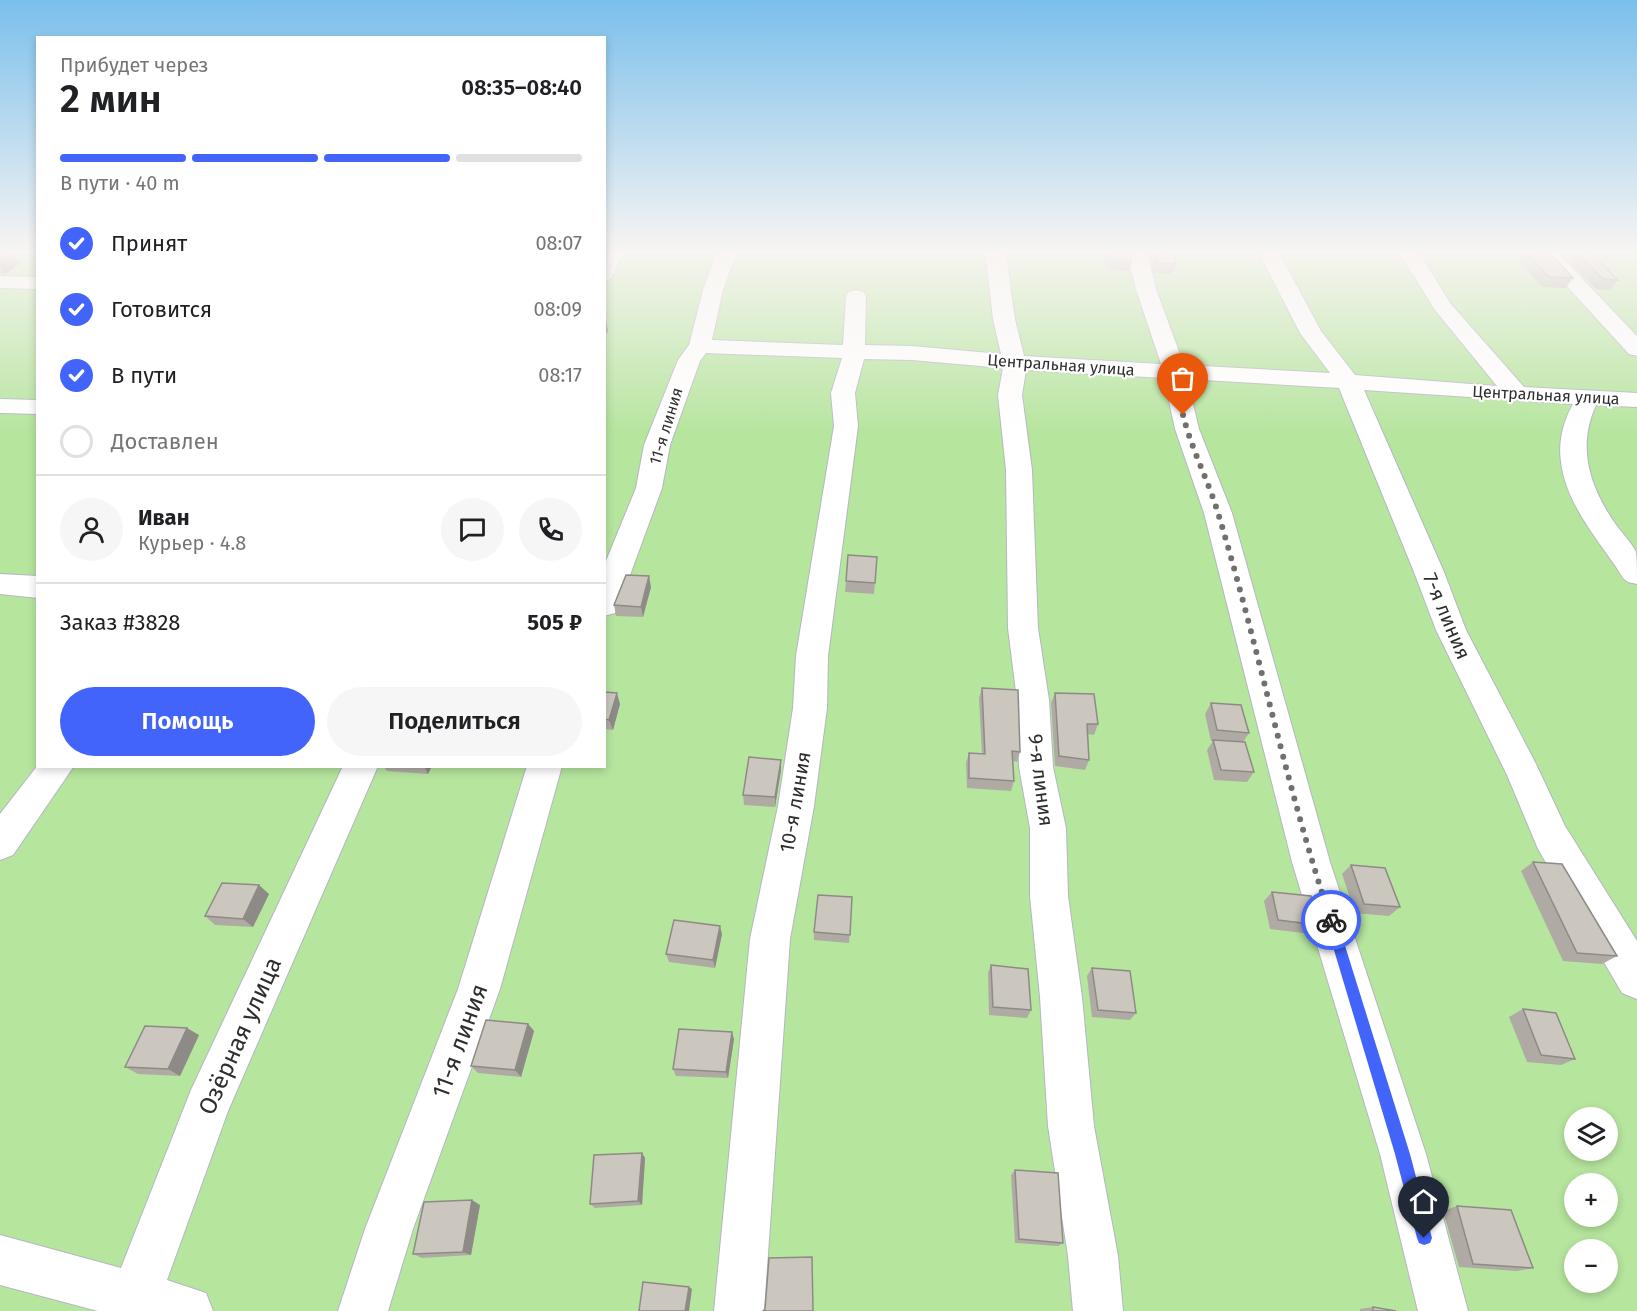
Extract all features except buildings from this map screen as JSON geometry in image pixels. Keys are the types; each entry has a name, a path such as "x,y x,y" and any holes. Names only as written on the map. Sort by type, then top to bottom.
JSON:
{"street":[{"name":"11-я линия","path":"606,600 649,488 657,445 689,360 700,346 708,310"},
{"name":"10-я линия","path":"739,1311 770,939 796,806 810,708 812,656 846,426 843,393 855,352 853,332 855,310"},
{"name":"9-я линия","path":"1003,310 1015,364 1010,395 1019,470 1023,628 1033,700 1036,767 1048,828 1049,896 1061,997 1071,1126 1093,1256 1098,1311"},
{"path":"1154,310 1163,334 1187,429 1218,513 1311,862 1403,1154 1443,1311"},
{"name":"7-я линия","path":"1299,310 1311,333 1349,383 1429,572 1451,630 1524,775 1551,837 1637,978"},
{"path":"1446,310 1517,394"},
{"path":"1602,310 1637,349"},
{"name":"Центральная улица","path":"700,346 912,353 1015,364 1637,400"},
{"path":"1588,398 1578,416 1573,440 1575,473 1613,542 1637,573"},
{"path":"0,406 36,407"},
{"path":"0,584 36,587"},
{"path":"0,843 56,768"},
{"name":"Озёрная улица","path":"133,1305 207,1106 360,768"},
{"name":"11-я линия","path":"363,1311 402,1194 479,990 509,895 544,768"},
{"path":"0,1260 51,1271 133,1305 188,1311"}],"green space":[{"path":"0,310 36,310 36,768 606,768 606,310 1637,310 1637,1311 0,1311"}],"way so far":[{"path":"1183,415 1218,513 1311,862 1331,920"}],"route":[{"path":"1331,920 1403,1154 1424,1238"}]}
